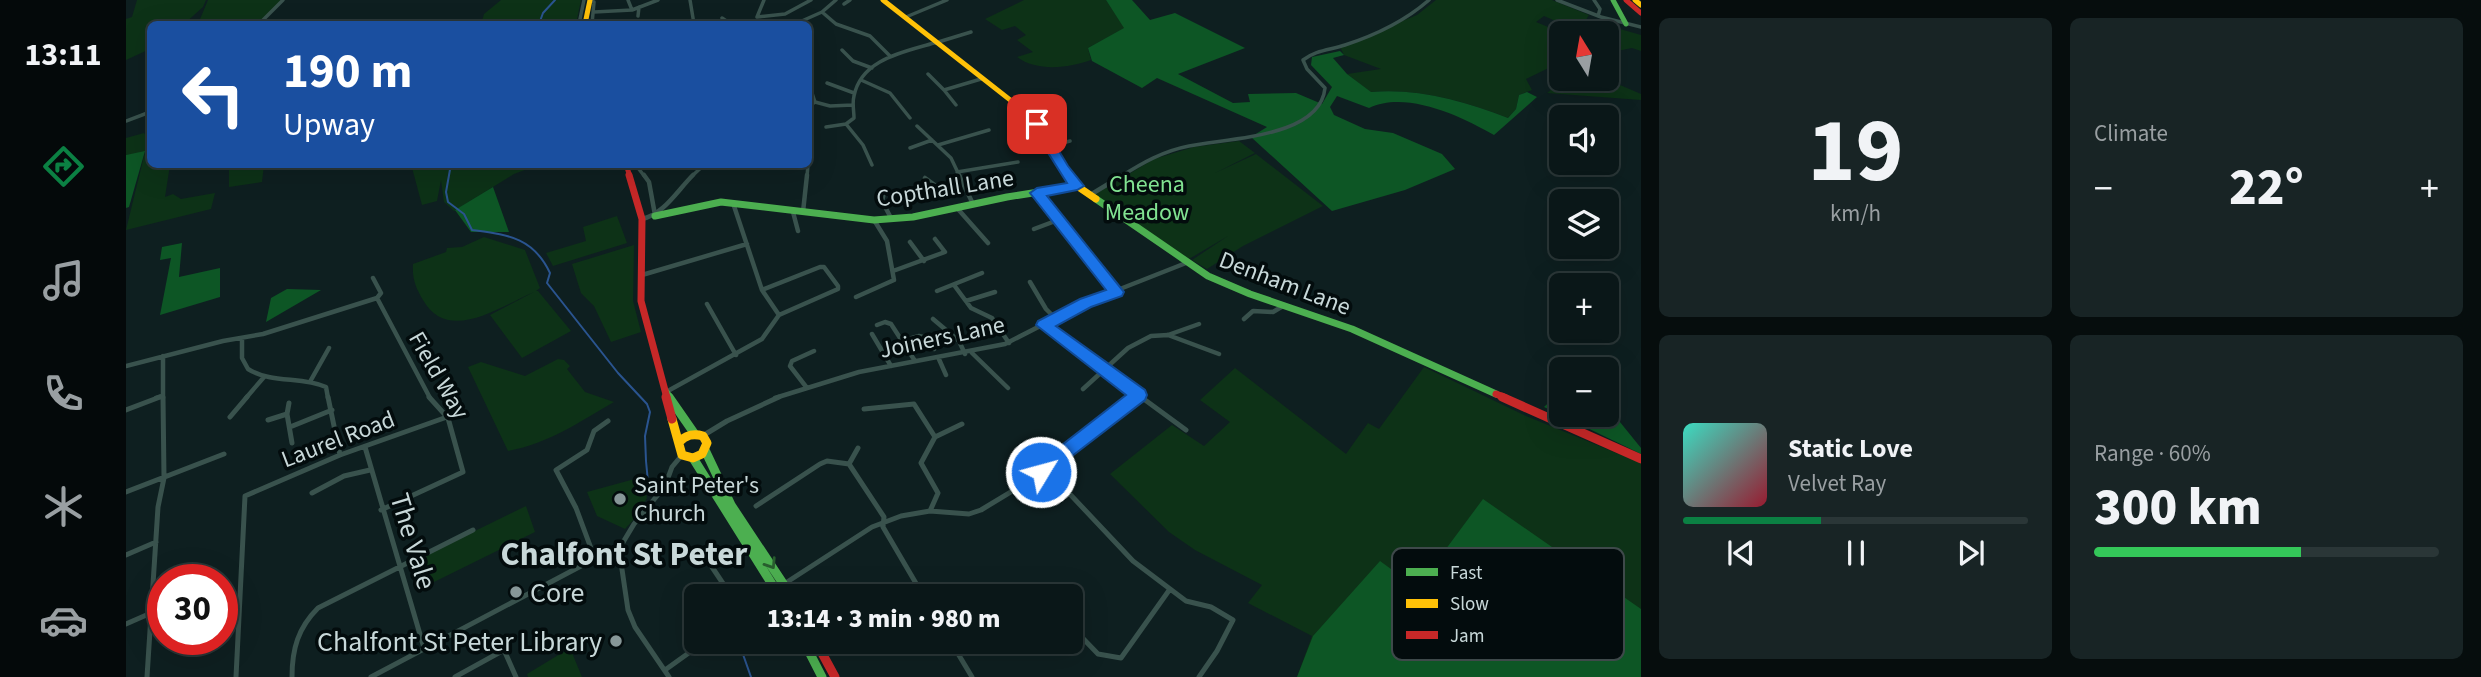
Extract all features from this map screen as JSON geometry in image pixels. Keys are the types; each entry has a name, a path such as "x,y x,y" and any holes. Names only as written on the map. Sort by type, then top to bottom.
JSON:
{"main road":[{"path":"586,21 590,0"},
{"name":"Denham Lane","path":"883,0 934,43 1028,114 1077,186 1208,276 1352,329 1641,459"},
{"path":"1613,0 1626,24"},
{"path":"1626,0 1641,12"},
{"path":"1635,0 1641,5"},
{"path":"627,168 642,219 641,301 666,392 664,400 679,442 678,449 682,455 693,458 772,584"},
{"name":"Copthall Lane","path":"655,216 683,214 704,204 733,202 793,212 874,220 892,219 1077,186"},
{"path":"666,392 686,425 694,433 703,436 707,443 705,450 708,462 784,584"},
{"path":"679,442 694,433"},
{"path":"693,458 705,450"},
{"path":"810,654 822,677"},
{"path":"823,654 835,677"}],"street":[{"path":"262,21 284,0"},
{"path":"580,21 584,0"},
{"path":"590,0 594,2 592,21"},
{"path":"628,0 632,9"},
{"path":"594,12 632,9 657,0"},
{"path":"690,0 694,21"},
{"path":"755,21 764,0"},
{"path":"757,17 785,14 811,0"},
{"path":"801,21 822,12 836,0"},
{"path":"906,17 947,0"},
{"path":"1089,195 1150,158 1188,146 1285,128 1310,117 1324,99 1325,88 1307,69 1303,60 1309,55 1351,43 1412,15 1429,0"},
{"path":"1557,0 1598,16 1641,27"},
{"path":"1594,0 1600,9 1598,16"},
{"path":"638,16 639,7"},
{"path":"822,12 836,24 870,36 890,57"},
{"path":"722,18 727,21"},
{"path":"826,127 846,124 854,118 854,93 872,68 890,57 971,32"},
{"path":"842,50 853,61 872,68"},
{"path":"928,74 956,105"},
{"path":"944,90 981,79"},
{"path":"861,80 891,92 898,98 910,118"},
{"path":"827,83 854,93"},
{"path":"812,93 815,102"},
{"path":"815,102 830,106 853,105"},
{"path":"126,121 147,113"},
{"path":"846,124 863,145 872,165"},
{"path":"917,126 951,158 972,204"},
{"path":"938,145 989,130"},
{"path":"910,148 932,140"},
{"path":"1051,146 1070,141"},
{"path":"957,172 1018,162"},
{"path":"638,168 649,182 655,216"},
{"path":"642,219 662,211 673,194 700,168"},
{"path":"803,212 808,168"},
{"path":"925,178 936,186 962,182"},
{"path":"885,189 882,201 892,219"},
{"path":"1037,193 1116,292"},
{"path":"733,202 762,290 779,314"},
{"path":"957,208 988,243"},
{"path":"793,212 798,231"},
{"path":"856,297 891,283 894,271 887,241 874,220"},
{"path":"1034,229 1058,220"},
{"path":"894,271 946,253 935,239"},
{"path":"909,242 924,261"},
{"path":"642,275 747,244"},
{"name":"Joiners Lane","path":"703,436 777,398 807,388 891,366 972,353 1009,343 1086,303 1186,262"},
{"path":"666,392 762,339 779,314 838,289 838,286 824,267 820,267 762,290"},
{"path":"937,292 982,273"},
{"name":"Field Way","path":"373,278 379,284 381,293 377,298 430,398 447,417 463,472 381,510"},
{"path":"1030,282 1046,309 1056,318"},
{"path":"954,285 971,308 992,318 1009,343"},
{"path":"966,301 995,292"},
{"path":"126,366 263,334 377,298"},
{"path":"707,304 736,355"},
{"path":"1244,319 1250,312 1273,312 1284,305"},
{"path":"933,320 959,341 965,354"},
{"path":"877,325 885,322 891,324 915,361"},
{"path":"1083,389 1128,348 1151,336 1168,335 1199,324"},
{"path":"1044,325 1186,430"},
{"path":"872,334 891,366"},
{"path":"1168,335 1219,354"},
{"path":"902,341 919,336 927,338 934,349"},
{"path":"242,338 243,361 251,372 264,377 312,380 326,387 340,456"},
{"path":"312,380 328,348"},
{"path":"807,388 790,366 792,361 804,353 814,351"},
{"path":"972,353 1007,388"},
{"path":"154,564 158,507 164,478 163,356"},
{"path":"938,357 946,375"},
{"path":"230,417 264,377"},
{"path":"784,584 884,522 930,511 969,514 981,510 1042,473 1045,475 1139,395"},
{"path":"126,410 162,396"},
{"path":"289,403 287,414 292,443"},
{"path":"864,408 914,404 935,437 921,463 938,493 930,511"},
{"path":"290,427 332,410"},
{"path":"268,420 287,414"},
{"name":"Laurel Road","path":"236,677 244,499 249,493 340,456 447,417"},
{"path":"595,559 576,508 556,470 587,450 594,432 608,421"},
{"path":"935,437 962,424"},
{"name":"The Vale","path":"365,447 388,538 400,565 424,648"},
{"path":"849,464 859,448"},
{"path":"126,492 224,454"},
{"path":"371,677 595,559 619,549 634,524 665,486 672,467 682,455"},
{"path":"756,506 820,464 827,461 849,464 884,517 883,527 916,584"},
{"path":"312,493 344,476 370,470"},
{"path":"1049,471 1133,561 1186,601 1211,607 1233,620 1199,677"},
{"path":"292,677 292,649 302,626 313,613 400,565 472,530"},
{"path":"126,555 156,542"},
{"path":"619,549 628,610 635,627 667,674 690,654"},
{"path":"704,555 722,584"},
{"path":"1083,641 1090,650 1109,658 1121,658 1170,589"},
{"path":"126,624 147,615"},
{"path":"455,677 505,650 516,677"},
{"path":"958,654 972,677"},
{"path":"147,677 148,655"}],"green space":[{"path":"137,0 206,0 203,7 187,21 147,21 147,50 126,60 126,19 132,17"},
{"path":"208,0 283,0 262,21 199,21"},
{"path":"501,0 581,0 577,21 482,21 484,14"},
{"path":"1024,0 1106,0 1125,28 1088,48 1091,60 1063,67 1034,65 1017,57 1033,52 1017,40 1026,35 1015,26 1002,30 985,19"},
{"path":"1106,0 1132,0 1150,20 1175,13 1245,48 1178,74 1233,103 1250,102 1248,94 1296,93 1322,104 1332,87 1311,65 1312,57 1340,51 1344,55 1333,58 1347,74 1371,92 1406,92 1441,97 1508,118 1516,109 1519,95 1527,92 1537,97 1494,135 1466,120 1433,108 1400,102 1369,108 1337,96 1330,107 1334,115 1365,129 1393,133 1442,154 1455,169 1405,190 1332,211 1251,137 1267,127 1157,78 1142,88 1092,61 1088,48 1124,28"},
{"path":"1436,0 1552,0 1589,15 1585,21 1556,21 1544,16 1536,22 1549,27 1549,68 1526,79 1532,90 1519,95 1516,109 1508,118 1441,97 1406,92 1370,92 1347,74 1381,69 1344,55 1340,47 1417,15"},
{"path":"1619,29 1641,35 1641,51 1632,48 1619,51"},
{"path":"1619,85 1641,94 1641,100 1547,93 1619,91"},
{"path":"144,133 147,138 147,168 170,168 165,197 173,194 181,199 215,193 211,209 126,230 145,152 126,155 126,138"},
{"name":"Cheena Meadow","path":"1239,141 1255,153 1215,173 1256,154 1323,206 1243,246 1207,269 1192,260 1228,236 1189,259 1094,195 1154,159 1194,147"},
{"path":"145,151 129,207 126,208 126,155"},
{"path":"229,168 264,168 262,182 229,187"},
{"path":"412,168 530,168 514,174 454,211 444,202 441,180 437,201 422,205"},
{"path":"493,187 509,232 471,232 455,210"},
{"path":"617,216 627,243 553,266 546,253 586,241 583,227"},
{"path":"484,237 525,250 540,288 536,291 571,331 522,358 490,315 534,292 475,318 460,321 446,319 434,313 416,287 413,264 446,252 447,248 462,247"},
{"path":"182,243 179,277 220,268 220,297 160,315 171,258 160,260 162,247"},
{"path":"634,245 633,301 641,332 611,342 594,306 581,293 572,264"},
{"path":"287,289 321,290 266,322 271,298"},
{"path":"558,359 564,360 570,366 567,369 585,392 614,402 551,437 508,451 468,367 481,362 525,376"},
{"path":"1424,367 1549,427 1641,463 1641,677 1297,677 1312,636 1248,603 1262,585 1195,550 1169,532 1110,474 1172,425 1204,446 1230,422 1200,400 1235,368 1346,454 1368,423 1379,429"},
{"path":"1619,421 1641,448 1641,454 1585,427 1619,427"},
{"path":"642,477 647,498 637,516 625,529 597,516 587,492"},
{"path":"1483,499 1553,548 1447,548"},
{"path":"526,506 535,532 432,583 424,556"},
{"path":"1380,561 1392,570 1392,660 1624,660 1624,597 1641,609 1641,677 1297,677 1313,636"},
{"path":"570,648 582,677 528,677 527,674"}],"waterway":[{"path":"540,21 543,13 555,0"},
{"path":"450,168 446,192 448,202 464,214 472,230 508,236 536,252 550,273 547,283 618,373 647,404 650,412 645,436 646,461 648,482 654,492"},
{"path":"743,654 751,677"}],"traffic: fast":[{"path":"1613,0 1626,24"},
{"path":"655,216 721,202 874,220 913,217 1007,197 1077,186"},
{"path":"1096,199 1208,276 1250,294 1352,329 1496,394"},
{"path":"666,392 694,433"},
{"path":"705,450 731,505 783,584"},
{"path":"693,458 772,584"},
{"path":"810,654 822,677"}],"traffic: slow":[{"path":"586,21 590,0"},
{"path":"883,0 1028,114 1077,186 1096,199"},
{"path":"1635,0 1641,5"},
{"path":"672,419 682,455 693,458 702,454 707,443 703,436 696,434 679,442"}],"traffic: jam":[{"path":"1626,0 1641,13"},
{"path":"627,168 642,219 641,301 672,419"},
{"path":"1496,394 1641,459"},
{"path":"823,654 835,677"}],"place":[{"name":"Saint Peter's Church","path":"620,499"},
{"name":"Core","path":"516,592"},
{"name":"Chalfont St Peter Library","path":"616,641"}],"district":[{"name":"Chalfont St Peter","path":"624,553"}],"route":[{"path":"1037,124 1077,186 1037,193 1116,292 1086,303 1044,325 1139,395 1048,469 1042,468 1041,472"}]}
